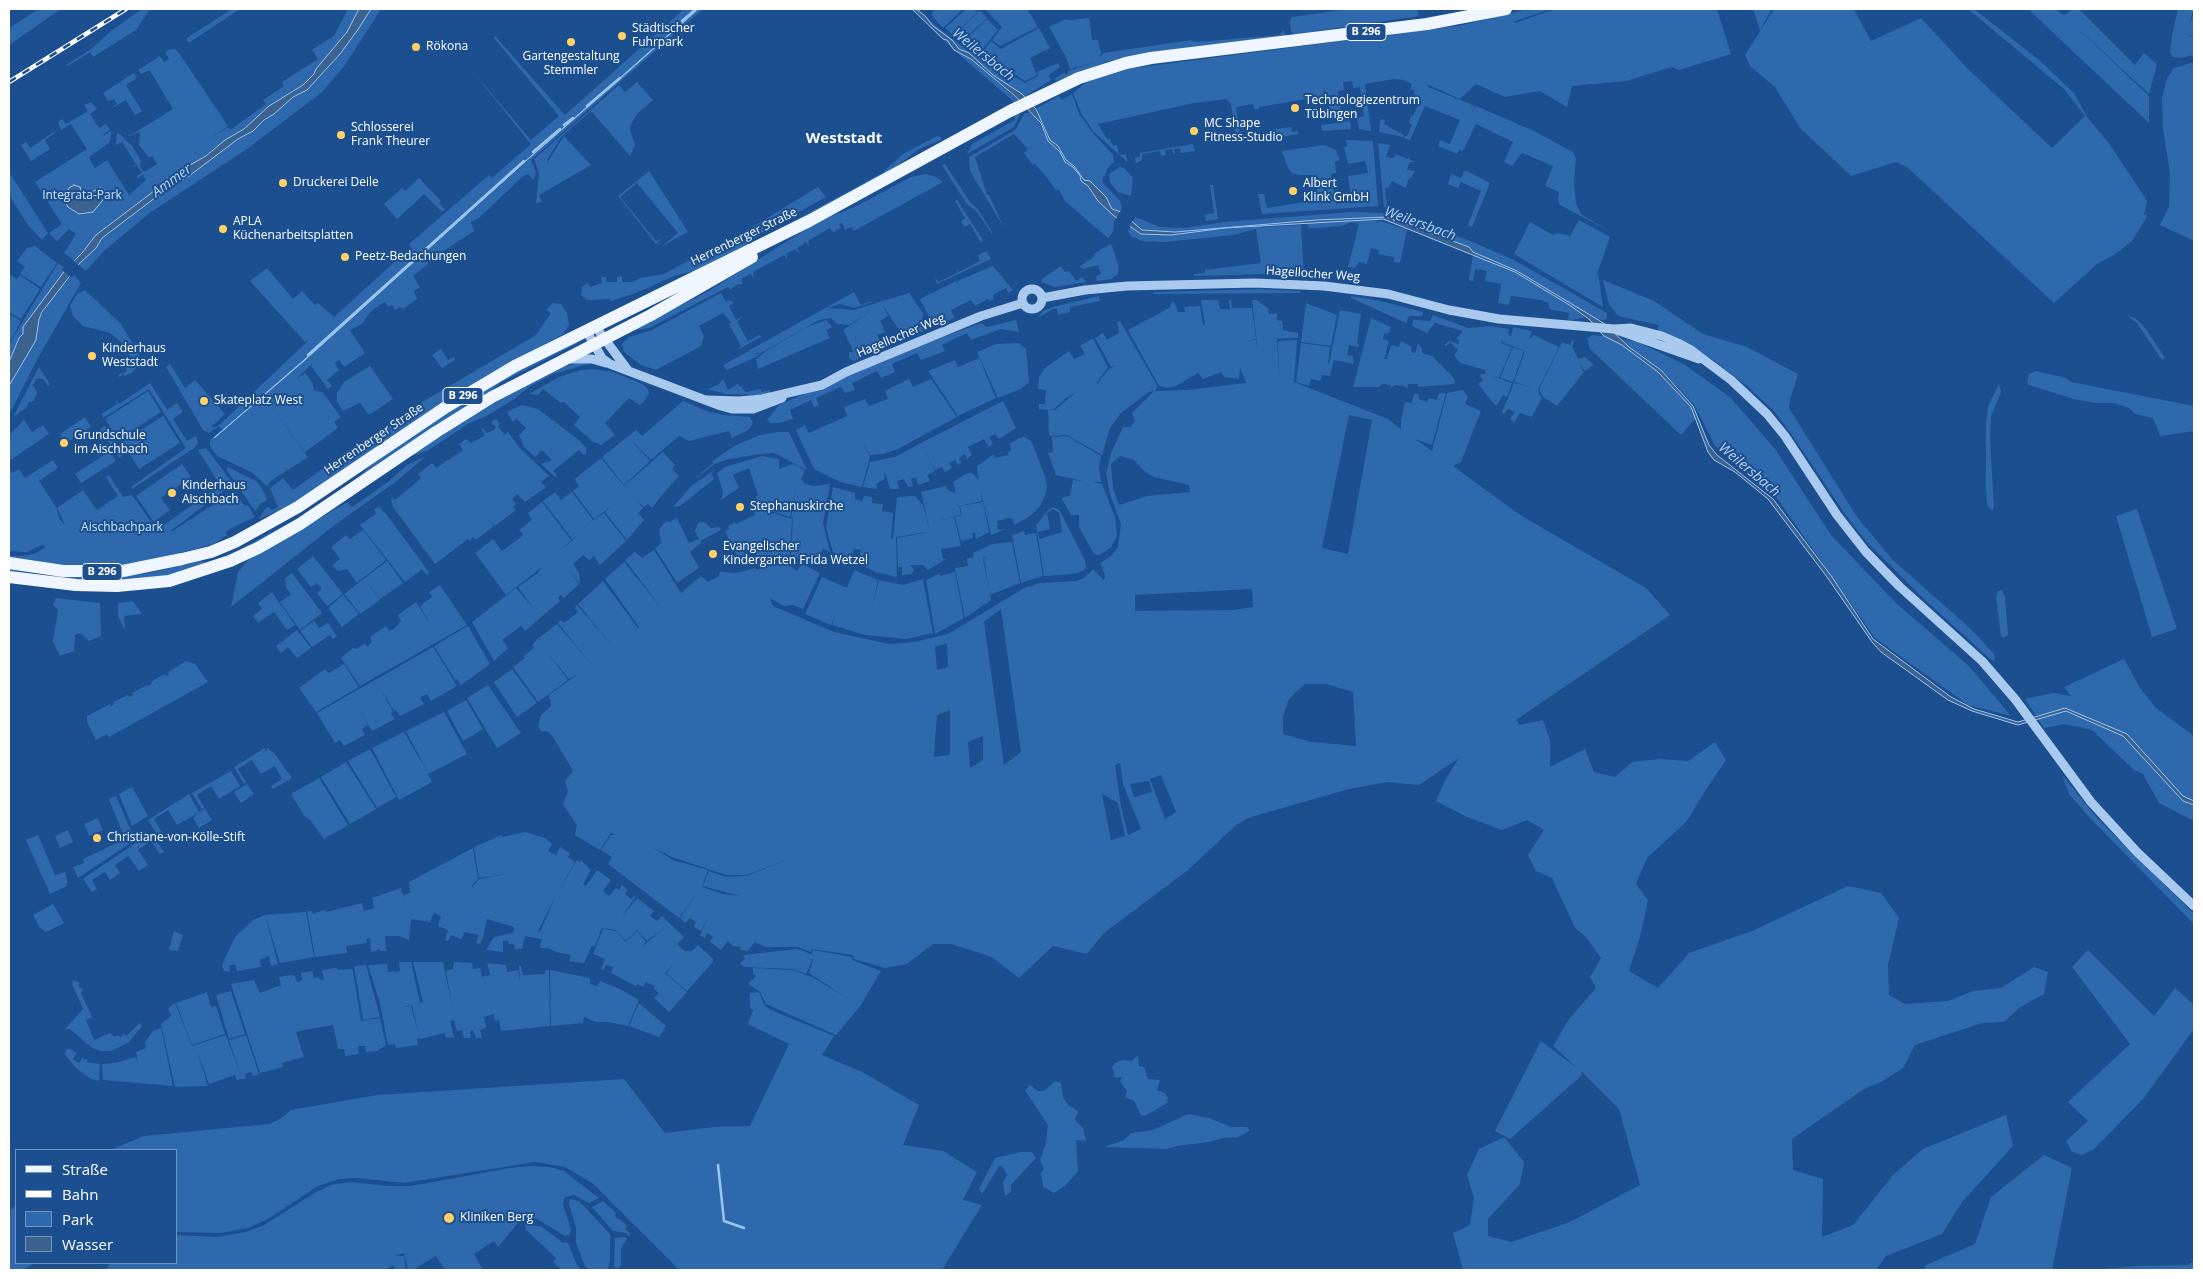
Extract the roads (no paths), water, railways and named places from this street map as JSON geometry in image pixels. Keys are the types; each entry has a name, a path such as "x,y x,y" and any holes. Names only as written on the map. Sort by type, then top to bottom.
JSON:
{"main road":[{"name":"B 296","path":"809,221 1027,102 1079,78 1140,60 1427,24 1506,9"},
{"name":"Herrenberger Straße","path":"9,563 51,570 93,572 148,568 195,556 224,546 276,520 465,395 515,366 809,221"},
{"name":"Herrenberger Straße","path":"9,577 68,584 116,586 169,581 214,568 248,554 282,535 459,418 564,359 723,275 809,221"}],"street":[{"name":"Hagellocher Weg","path":"1042,298 1085,290 1127,286 1255,283 1356,289 1388,294 1459,312 1499,319 1614,329 1702,360 1731,380 1767,414 1837,515 1866,552 1899,586 1982,661 2024,711 2070,775 2106,820 2194,906"},
{"path":"1030,290 1038,291 1042,298 1040,304 1035,308 1028,308 1023,302 1024,295 1030,290"},
{"name":"Hagellocher Weg","path":"564,359 592,358 628,369 707,400 751,400 822,385 844,373 981,316 1023,302"},
{"path":"591,328 599,341 628,369"},
{"path":"599,341 602,358 610,364"}],"water":[{"name":"Ammer","path":"359,9 371,9 340,54 307,90 293,97 253,131 238,139 189,176 168,188 102,238 96,248 79,264 42,312 36,340 9,386 9,362 19,338 23,334 23,327 66,269 96,235 154,191 169,177 206,156 225,140 244,129 269,106 303,85 347,32"},
{"path":"698,9 620,79 529,158"},
{"path":"912,9 916,9 925,16 933,26 952,40 959,49 969,53 993,75 1022,94 1036,109 1050,140 1058,146 1066,160 1074,166 1084,180 1090,181 1106,197 1112,209 1121,212 1142,230 1175,232 1316,220 1386,217 1469,247 1473,252 1517,271 1605,324 1629,347 1661,370 1693,406 1709,445 1717,455 1773,499 1832,577 1873,639 1951,697 1974,709 2018,722 2065,708 2127,734 2183,796 2194,801 2194,805 2183,801 2123,736 2066,711 2018,725 1972,711 1948,700 1881,652 1768,499 1735,472 1714,460 1708,452 1691,407 1658,372 1622,345 1604,336 1590,320 1571,306 1515,272 1383,219 1225,228 1171,235 1141,234 1114,216 1098,201 1088,186 1081,181 1080,176 1073,167 1065,162 1060,152 1048,141 1041,123 1015,96 971,59 954,50 947,40 943,39"},
{"path":"529,158 305,360 214,438 304,360"},
{"path":"74,185 80,187 83,196 100,188 105,190 107,195 93,212 79,214 68,207 64,199 69,188"}],"waterway":[{"path":"682,21 696,9"},
{"path":"587,106 620,78"},
{"path":"564,125 573,118"},
{"path":"533,152 560,129"},
{"path":"308,355 524,161"},
{"path":"718,1165 724,1221 744,1228"}],"railway":[{"path":"9,82 126,9"}],"place":[{"name":"Städtischer Fuhrpark","path":"622,36"},
{"name":"Gartengestaltung Stemmler","path":"571,42"},
{"name":"Rökona","path":"416,47"},
{"name":"Technologiezentrum Tübingen","path":"1295,108"},
{"name":"MC Shape Fitness-Studio","path":"1194,131"},
{"name":"Schlosserei Frank Theurer","path":"341,135"},
{"name":"Druckerei Deile","path":"283,183"},
{"name":"Albert Klink GmbH","path":"1293,191"},
{"name":"APLA Küchenarbeitsplatten","path":"223,229"},
{"name":"Peetz-Bedachungen","path":"345,257"},
{"name":"Kinderhaus Weststadt","path":"92,356"},
{"name":"Skateplatz West","path":"204,401"},
{"name":"Grundschule im Aischbach","path":"64,443"},
{"name":"Kinderhaus Aischbach","path":"172,493"},
{"name":"Stephanuskirche","path":"740,507"},
{"name":"Evangelischer Kindergarten Frida Wetzel","path":"713,554"},
{"name":"Christiane-von-Kölle-Stift","path":"97,838"},
{"name":"Kliniken Berg","path":"449,1218"}],"district":[{"name":"Weststadt","path":"844,139"}],"water label":[{"name":"Weilersbach","path":"983,55"},
{"name":"Weilersbach","path":"1420,224"},
{"name":"Weilersbach","path":"1749,470"}],"park label":[{"name":"Integrata-Park","path":"82,196"},
{"name":"Aischbachpark","path":"122,528"}]}
